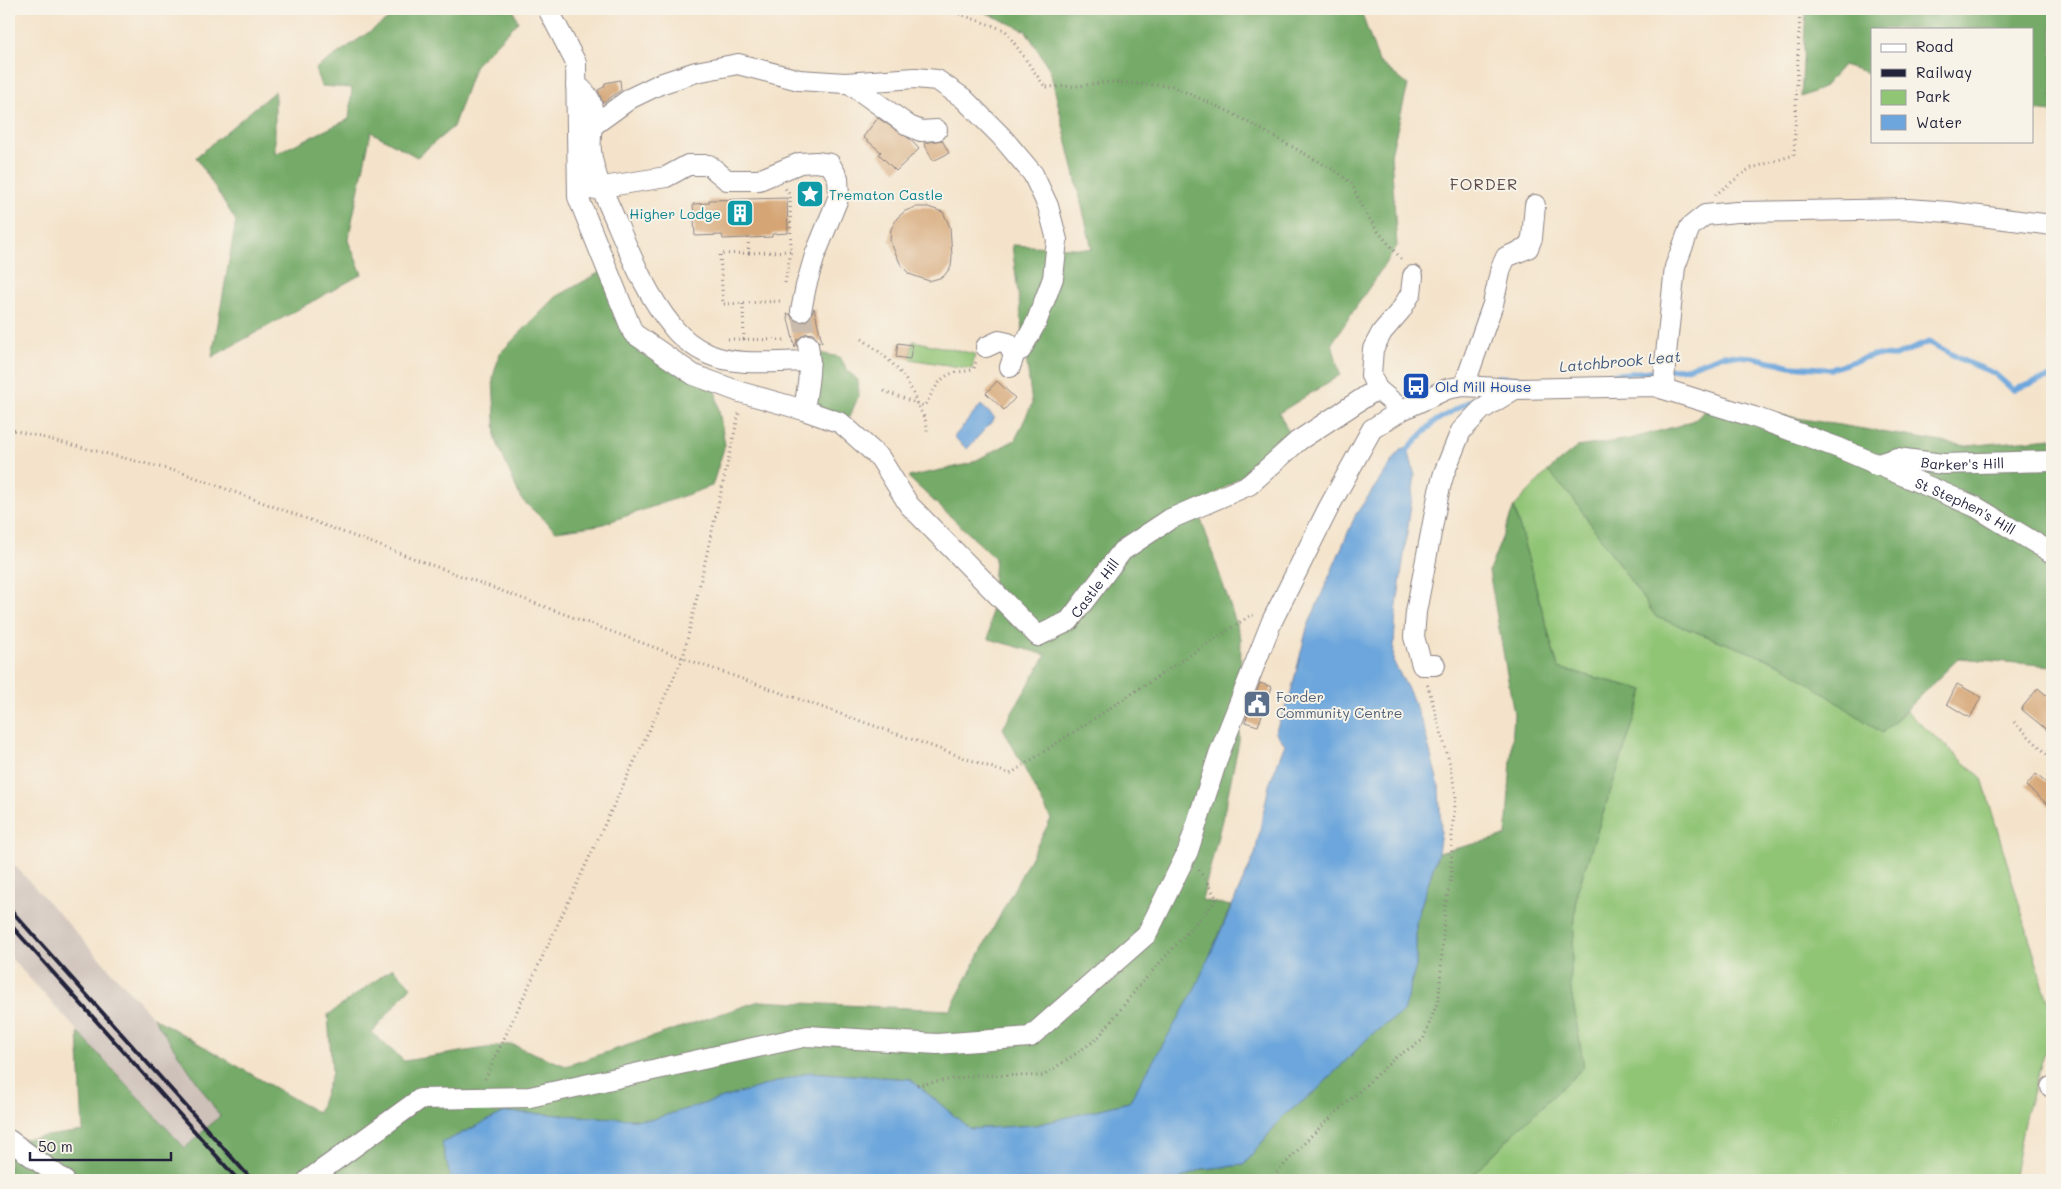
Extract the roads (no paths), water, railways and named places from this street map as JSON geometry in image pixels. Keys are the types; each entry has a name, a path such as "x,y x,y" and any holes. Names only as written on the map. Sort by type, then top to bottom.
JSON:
{"street":[{"name":"Castle Hill","path":"548,9 576,63 578,197 633,333 694,375 740,392 804,410 841,423 880,458 909,505 1038,636 1069,621 1122,551 1170,519 1249,485 1298,441 1377,389"},
{"path":"591,128 631,98 660,84 696,72 738,64 799,80 849,83 915,78 937,80 963,98 1001,136 1033,174 1048,206 1057,240 1053,278 1036,323 1020,350 1013,358 1008,342 998,341 986,347"},
{"path":"849,83 909,126 922,131 937,130"},
{"path":"576,85 585,90 590,98 593,109 590,149 601,187 643,281 672,327 687,341 707,354 726,360 744,361 809,353 804,410"},
{"path":"578,191 666,177 688,165 709,165 727,180 759,180 800,163 816,162 830,164 838,178 839,196 815,254 801,311"},
{"path":"1464,386 1493,304 1501,268 1506,258 1528,248 1532,238 1535,205"},
{"path":"1665,376 1675,268 1690,226 1705,215 1736,212 1909,209 2052,225"},
{"path":"1402,410 1377,389 1371,374 1373,349 1382,332 1401,310 1411,293 1413,276"},
{"name":"St Stephen's Hill","path":"308,1180 420,1099 530,1097 808,1036 937,1044 1030,1037 1147,934 1188,851 1219,754 1272,622 1329,507 1372,429 1402,410 1447,389 1464,386 1515,389 1654,386 1665,376 1754,417 1839,448 1976,507 2052,553"},
{"path":"1428,665 1414,637 1416,612 1444,473 1461,431 1482,410 1515,389"},
{"name":"Barker's Hill","path":"1875,465 1896,458 1943,464 2052,461"},
{"path":"9,1140 64,1180"}],"water":[{"path":"981,405 995,418 967,449 954,437"},
{"path":"1401,449 1408,449 1415,476 1396,613 1393,661 1410,693 1423,725 1439,786 1441,832 1438,853 1416,921 1416,966 1403,1012 1371,1035 1315,1092 1283,1116 1244,1165 1202,1169 1177,1180 451,1180 442,1143 505,1112 650,1120 810,1072 910,1079 970,1129 1036,1125 1129,1102 1193,993 1255,854 1269,785 1285,744 1275,732 1290,696 1307,628 1356,514"}],"waterway":[{"name":"Latchbrook Leat","path":"1574,378 1687,368 1723,355 1752,357 1791,366 1831,369 1873,355 1895,356 1929,342 1964,361 1994,373 2013,390 2052,378"},
{"name":"Latchbrook Leat","path":"1497,377 1528,379"},
{"name":"Latchbrook Leat","path":"1408,449 1434,422 1473,399"}],"tunnel":[{"path":"801,311 808,345"}],"railway":[{"path":"9,908 252,1180"},
{"path":"9,923 238,1180"}],"place":[{"name":"Trematon Castle","path":"810,194"},
{"name":"Higher Lodge","path":"740,213"},
{"name":"Old Mill House","path":"1416,386"},
{"name":"Forder Community Centre","path":"1257,704"}],"district":[{"name":"FORDER","path":"1484,183"}]}
